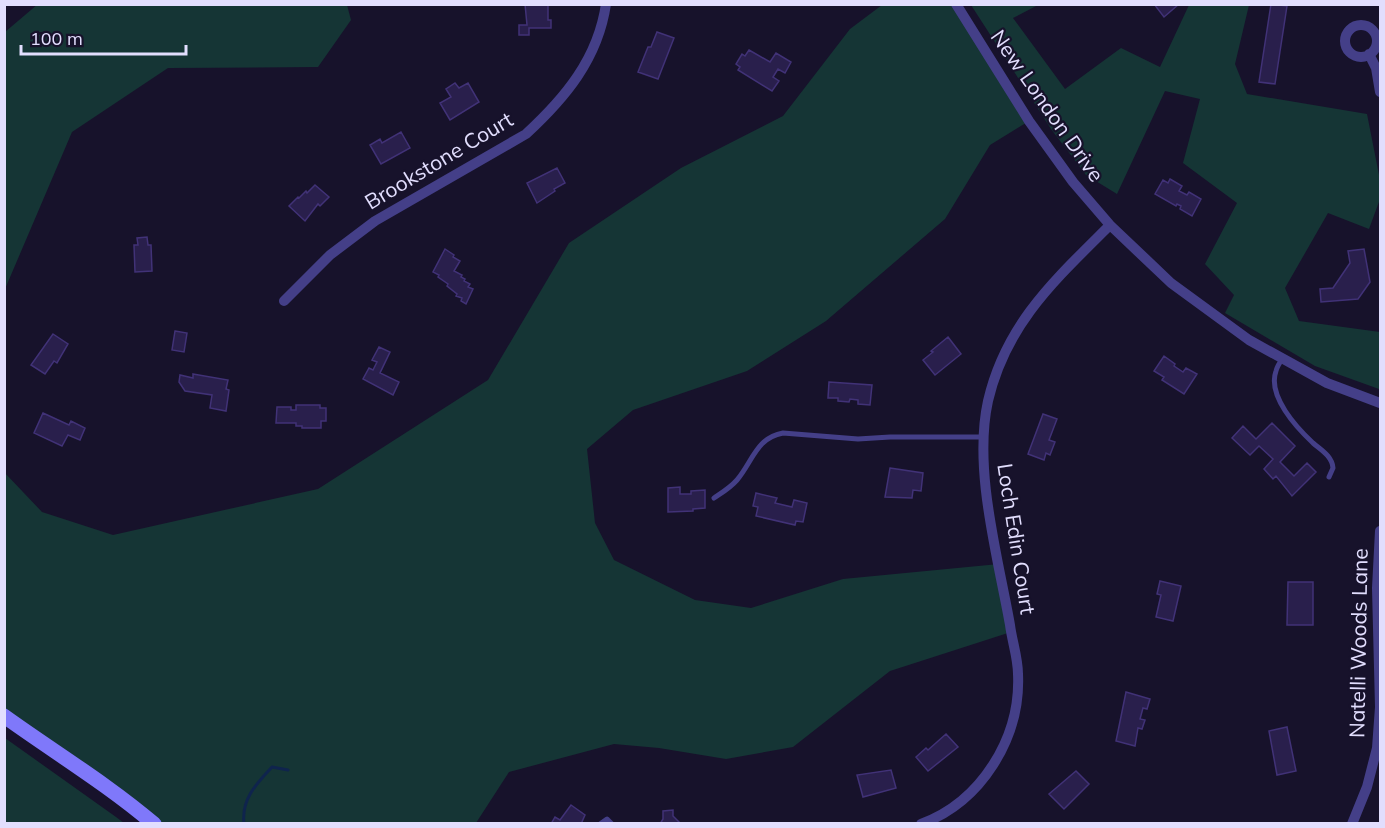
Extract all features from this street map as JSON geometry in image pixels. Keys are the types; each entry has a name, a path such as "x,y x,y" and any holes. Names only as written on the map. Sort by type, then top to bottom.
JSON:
{"main road":[{"path":"4,716 92,775 154,824"}],"street":[{"name":"Brookstone Court","path":"284,301 330,255 375,221 526,134 574,84 597,38 606,4"},
{"name":"New London Drive","path":"956,4 1029,121 1073,182 1110,225 1171,283 1249,340 1327,383 1380,403"},
{"path":"1369,54 1376,68 1380,92"},
{"name":"Loch Edin Court","path":"921,824 934,819 971,793 992,767 1007,738 1014,717 1018,674 984,478 984,437 988,401 1003,357 1026,316 1048,286 1110,225"},
{"name":"Natelli Woods Lane","path":"1352,824 1367,788 1377,748 1380,707 1377,588 1380,531"}],"lane":[{"path":"1283,358 1275,374 1275,387 1278,395 1289,419 1329,457 1333,468 1329,477"},
{"path":"714,498 739,478 763,441 774,435 783,433 858,439 984,437"},
{"path":"600,824 607,819 612,824"}],"green space":[{"path":"38,4 347,5 351,20 318,67 168,68 72,132 5,289 5,32"},
{"path":"882,5 956,5 1029,121 990,145 945,219 826,321 747,371 633,410 587,449 595,523 614,560 695,600 751,608 843,579 999,564 1011,632 890,671 793,747 726,759 659,748 614,744 509,772 476,823 154,823 5,716 4,472 42,512 113,535 318,489 488,380 569,243 681,168 783,116 850,29"},
{"path":"971,5 1038,5 1013,18 1065,89 1121,48 1160,67 1189,5 1249,5 1235,64 1247,94 1367,114 1380,180 1380,199 1369,229 1328,213 1285,288 1299,321 1380,332 1379,389 1315,366 1225,313 1234,295 1205,264 1237,203 1183,163 1200,99 1165,91 1117,194 1086,175 1051,129"},
{"path":"5,738 116,817 124,823 5,823"}],"building":[{"path":"525,4 548,4 548,20 551,20 551,28 529,28 529,35 519,35 519,25 527,25"},
{"path":"1154,4 1179,4 1164,17"},
{"path":"1271,4 1287,6 1275,84 1259,82"},
{"path":"657,32 674,38 658,79 638,72"},
{"path":"749,50 770,62 776,53 791,62 785,73 778,69 773,77 779,81 772,91 738,70 740,67 736,64 742,54 745,56"},
{"path":"455,83 459,88 468,83 479,102 450,120 440,103 451,97 446,89"},
{"path":"401,132 410,148 381,164 370,145 380,139 382,143"},
{"path":"557,168 565,183 537,203 527,183"},
{"path":"1170,179 1182,186 1179,191 1187,195 1189,192 1201,199 1192,216 1180,209 1181,206 1177,204 1176,206 1155,194 1163,180 1168,183"},
{"path":"315,185 329,197 320,206 318,204 305,221 289,206"},
{"path":"147,237 148,245 151,245 152,271 135,272 134,245 138,245 137,238"},
{"path":"445,249 460,261 454,271 462,275 464,281 470,284 468,287 473,289 466,304 447,286 448,284 438,277 439,275 433,272"},
{"path":"1364,249 1370,282 1358,299 1321,302 1320,289 1333,288 1350,263 1348,251"},
{"path":"175,331 187,333 184,352 172,350"},
{"path":"53,334 68,344 57,363 54,361 45,374 31,365"},
{"path":"948,337 961,354 935,375 923,360"},
{"path":"379,347 390,352 380,373 399,382 393,395 363,379 369,368 373,370 377,362 372,360"},
{"path":"1164,356 1183,372 1186,368 1197,374 1184,394 1162,380 1164,377 1154,371"},
{"path":"193,374 228,380 226,411 210,408 212,395 185,391 179,382 180,375 193,378"},
{"path":"829,382 872,385 870,405 858,404 858,400 850,399 849,402 838,401 838,398 828,398"},
{"path":"296,405 320,405 320,408 326,408 326,421 321,421 321,428 302,428 302,426 296,426 296,423 276,423 277,407 291,407 291,410 296,410"},
{"path":"43,413 69,425 71,421 85,428 80,440 68,435 62,446 34,433"},
{"path":"1043,414 1057,419 1049,440 1055,442 1050,455 1046,453 1044,460 1028,454"},
{"path":"1272,423 1295,446 1280,462 1294,476 1307,463 1316,472 1292,496 1276,476 1273,479 1264,469 1273,459 1259,446 1250,455 1232,438 1243,426 1256,439"},
{"path":"890,468 923,473 921,491 913,490 912,498 885,497"},
{"path":"680,487 680,494 705,490 705,508 668,512 668,488"},
{"path":"756,493 777,498 775,503 792,507 794,500 807,503 803,522 796,521 795,525 756,516 758,507 753,506"},
{"path":"1160,581 1181,586 1173,621 1156,617 1161,595 1157,594"},
{"path":"1288,582 1313,582 1313,625 1287,625"},
{"path":"1126,692 1150,699 1147,709 1143,708 1140,719 1145,720 1142,729 1138,728 1135,746 1116,741"},
{"path":"1287,727 1296,771 1277,775 1269,731"},
{"path":"946,734 958,747 928,771 916,757"},
{"path":"891,770 896,788 863,797 857,775"},
{"path":"1076,771 1089,784 1064,809 1049,794"},
{"path":"571,805 585,815 581,824 551,824 555,817 560,820"},
{"path":"673,810 673,816 681,824 660,824 663,811"}],"waterway":[{"path":"244,824 248,799 261,779 272,767 288,770"}]}
